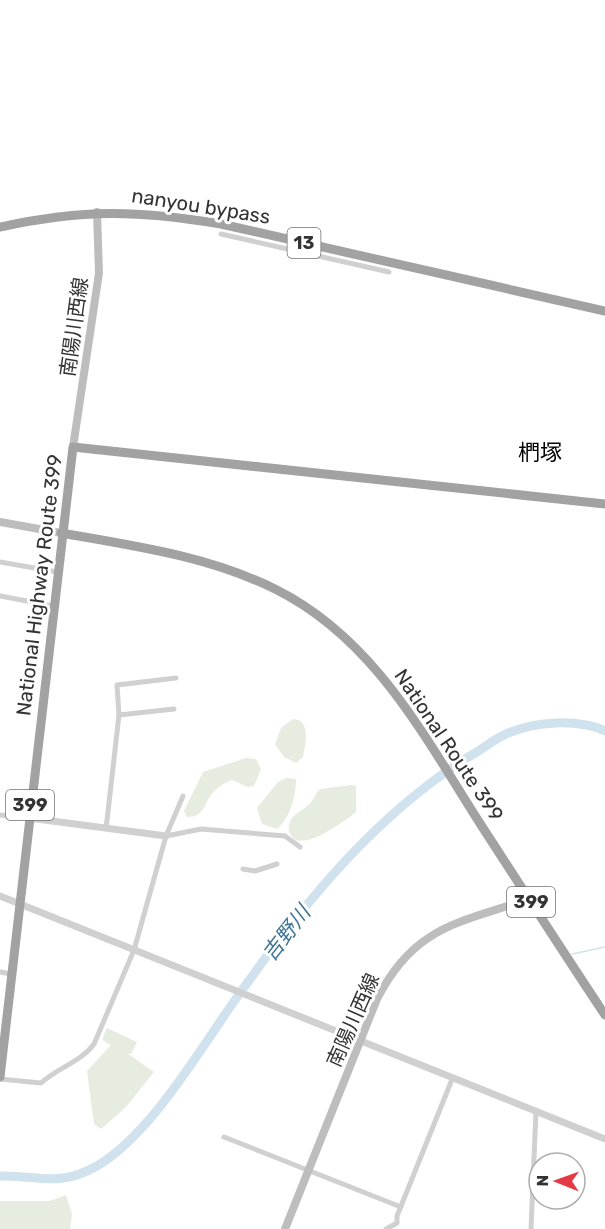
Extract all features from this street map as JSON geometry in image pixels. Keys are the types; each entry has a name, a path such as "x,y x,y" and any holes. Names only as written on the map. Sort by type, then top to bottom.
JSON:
{"highway":[{"name":"nanyou bypass","path":"0,226 97,212 163,214 221,224 605,311"},
{"name":"National Highway Route 399","path":"0,1078 5,992 11,974 61,533 73,447 605,504"},
{"name":"National Route 399","path":"61,533 186,556 244,575 297,601 332,625 380,672 605,1015"}],"main road":[{"name":"南陽川西線","path":"73,447 99,273 97,212"},
{"path":"0,522 61,533"},
{"name":"南陽川西線","path":"285,1229 361,1039 390,976 420,943 452,924 529,899"}],"street":[{"path":"221,234 389,272"},
{"path":"0,562 57,572"},
{"path":"0,596 53,606"},
{"path":"106,829 119,715 117,685 176,678"},
{"path":"119,715 174,709"},
{"path":"0,1078 41,1083 52,1073 89,1050 134,950 166,836 183,796"},
{"path":"0,815 166,836 186,830 211,830 285,837 300,848"},
{"path":"243,869 255,872 277,864"},
{"path":"0,896 258,1001 361,1039 605,1139"},
{"path":"0,972 11,974"},
{"path":"386,1229 396,1226 401,1207 453,1077"},
{"path":"531,1229 536,1110"},
{"path":"224,1137 401,1207"}],"shaded area":[{"path":"293,719 303,723 306,733 303,757 296,763 284,757 275,744 281,728"},
{"path":"246,758 256,759 261,769 254,786 248,787 232,780 229,781 213,792 200,813 187,817 184,811 203,772"},
{"path":"286,778 296,779 289,813 277,829 262,824 257,808 278,782"},
{"path":"356,786 356,812 315,837 299,841 293,838 289,830 290,821 309,804 320,789"},
{"path":"107,1028 137,1042 131,1054 127,1053 154,1072 125,1108 101,1129 94,1124 87,1071 111,1045 102,1040"},
{"path":"66,1195 72,1214 70,1229 0,1229 0,1201 50,1201"}],"waterway":[{"name":"吉野川","path":"0,1176 48,1179 71,1177 97,1166 117,1152 155,1113 173,1090 261,964 315,895 376,830 443,774 497,739 519,729 543,724 569,723 582,724 605,731"},
{"path":"572,954 605,947"}],"district":[{"name":"椚塚","path":"540,452"}]}
